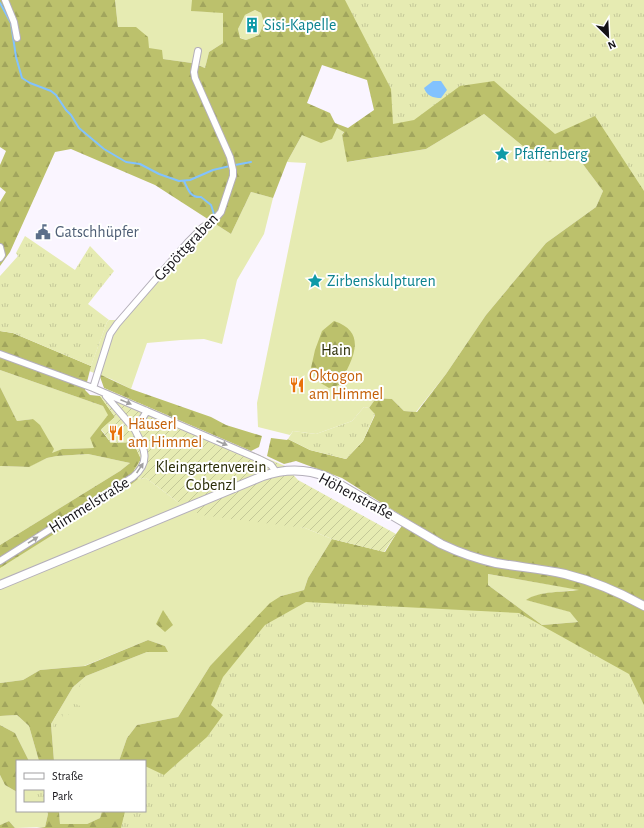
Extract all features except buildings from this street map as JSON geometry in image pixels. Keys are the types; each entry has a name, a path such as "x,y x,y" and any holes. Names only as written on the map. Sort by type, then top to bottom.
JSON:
{"street":[{"path":"5,0 14,22 17,38"},
{"name":"Gspöttgraben","path":"92,388 110,334 188,242 203,227 214,220 220,212 232,183 233,170 230,157 195,78 194,72 198,51"},
{"path":"0,247 1,256"},
{"name":"Himmelstraße","path":"0,354 92,388 148,411 271,465 276,472"},
{"name":"Himmelstraße","path":"0,561 140,472 144,465 145,457 142,444 135,430 111,400 104,394"},
{"path":"135,430 148,411"},
{"name":"Höhenstraße","path":"0,584 276,472 300,470 319,474 334,481 441,544 461,553 496,563 549,571 585,580 613,590 644,606"}],"green space":[{"path":"0,0 115,0 118,27 136,27 148,37 149,48 162,50 163,59 192,63 205,68 209,52 223,43 223,13 191,11 192,0 644,0 644,828 37,828 45,827 47,812 59,812 60,824 87,824 100,818 102,812 146,812 146,760 119,760 127,738 137,725 178,717 210,666 270,603 281,596 304,590 308,578 332,539 385,552 407,519 342,478 296,461 284,464 267,456 271,438 288,439 310,450 346,459 363,441 375,415 369,408 376,398 392,399 404,411 417,412 446,374 486,315 546,243 596,207 603,191 575,152 550,162 536,157 484,114 426,149 347,162 342,135 344,132 337,128 332,139 321,143 302,135 287,162 273,198 251,192 231,234 155,185 71,149 55,152 10,252 0,266 0,202 6,192 0,187 0,165 6,151 0,147","holes":["255,10 261,13 264,23 259,35 246,40 240,38 238,29 245,15","322,65 367,80 374,110 348,128 335,123 330,113 307,103","488,574 579,590 544,593 526,600 570,612 578,622 542,625 488,585"]},
{"path":"115,0 192,0 192,11 223,12 223,43 209,52 205,68 192,63 163,59 118,27"},
{"path":"345,0 644,0 644,191 595,116 555,134 494,81 460,86 414,120 393,124 391,89"},
{"path":"255,10 261,13 264,23 259,35 246,40 239,37 238,29 245,15"},
{"path":"484,114 536,157 550,162 575,151 603,191 596,207 546,243 486,315 446,374 416,412 404,411 392,399 376,398 369,408 364,407 352,421 316,434 293,431 290,435 258,427 257,403 306,163 287,162 302,135 337,128 344,131 342,135 348,162 426,149"},
{"path":"251,192 273,198 264,234 237,280 222,344 204,339 147,343 131,389 111,379 89,371 107,322 109,320 117,320 197,227 208,219 231,234"},
{"path":"25,236 75,270 90,246 114,271 88,304 109,320 91,366 13,333 0,331 0,276 18,256 16,253"},
{"name":"Hain","path":"334,321 345,326 352,333 355,340 352,358 339,385 329,388 319,382 311,368 315,350 322,331"},
{"path":"0,331 13,333 91,366 85,390 90,395 100,396 115,417 101,430 111,443 133,442 141,459 135,470 138,479 124,490 0,568 0,545 120,471 130,463 88,454 47,458 29,467 0,466 0,387 17,421 33,419 40,425 54,449 52,453 62,449 94,448 90,438 108,415 103,406 0,370"},
{"path":"0,370 103,406 109,415 90,438 95,448 62,449 51,454 33,419 17,421 0,387"},
{"path":"99,374 131,389 211,417 226,425 262,436 259,447 251,451 104,388"},
{"name":"Kleingartenverein Cobenzl","path":"104,388 285,466 298,480 396,534 384,552 332,539 305,528 201,515 179,503 146,478 138,479 134,470 141,459 133,442 111,443 101,429 115,417 100,396"},
{"path":"364,407 369,408 375,414 363,441 346,459 310,450 288,439 293,431 316,434 352,421"},
{"path":"88,454 130,463 120,471 0,545 0,466 28,467 47,458"},
{"path":"146,478 179,503 305,528 332,539 308,578 304,590 281,596 210,666 178,717 137,725 127,738 119,760 54,760 51,724 73,687 86,676 147,652 167,651 165,646 148,640 84,666 40,670 23,680 0,683 0,567 138,479"},
{"path":"488,574 582,590 561,591 538,595 527,600 571,612 578,622 542,625 488,585"},
{"path":"306,602 519,613 629,674 644,705 644,828 121,828 125,812 146,812 146,766 164,775 207,737 223,715 211,705 223,677 265,625"},
{"path":"163,610 173,625 165,632 156,624"},
{"path":"148,640 165,646 168,652 147,652 86,676 73,687 51,724 54,760 39,760 29,726 17,715 0,716 0,683 23,680 40,670 85,666"},
{"path":"82,681 90,686 86,693 78,689"},
{"path":"74,703 82,707 76,718 68,715"},
{"path":"59,711 63,713 60,729 53,729 54,719"},
{"path":"17,715 29,726 39,760 28,760 15,733 0,725 0,716"},
{"path":"0,725 15,733 28,760 16,760 16,791 5,785 0,775"},
{"path":"0,775 5,785 16,791 16,812 47,812 48,814 45,827 15,828 9,821 0,825"},
{"path":"59,812 102,812 100,818 87,824 60,824"},
{"path":"9,821 15,828 0,828 0,825"}],"water":[{"path":"433,81 441,81 447,90 441,98 435,98 425,91 424,88"}],"waterway":[{"name":"Gspöttgraben","path":"0,3 11,23 16,57 22,78 30,83 51,91 56,95 79,128 104,149 126,162 140,164 159,174 179,181 190,180 213,170 230,166"},
{"name":"Gspöttgraben","path":"235,165 251,162"},
{"name":"Gspöttgraben","path":"184,181 188,190 194,196 201,197 211,205 214,214"}],"place":[{"name":"Sisi-Kapelle","path":"252,25"},
{"name":"Pfaffenberg","path":"502,154"},
{"name":"Gatschhüpfer","path":"43,232"},
{"name":"Zirbenskulpturen","path":"315,281"},
{"name":"Oktogon am Himmel","path":"297,385"},
{"name":"Häuserl am Himmel","path":"116,433"}]}
